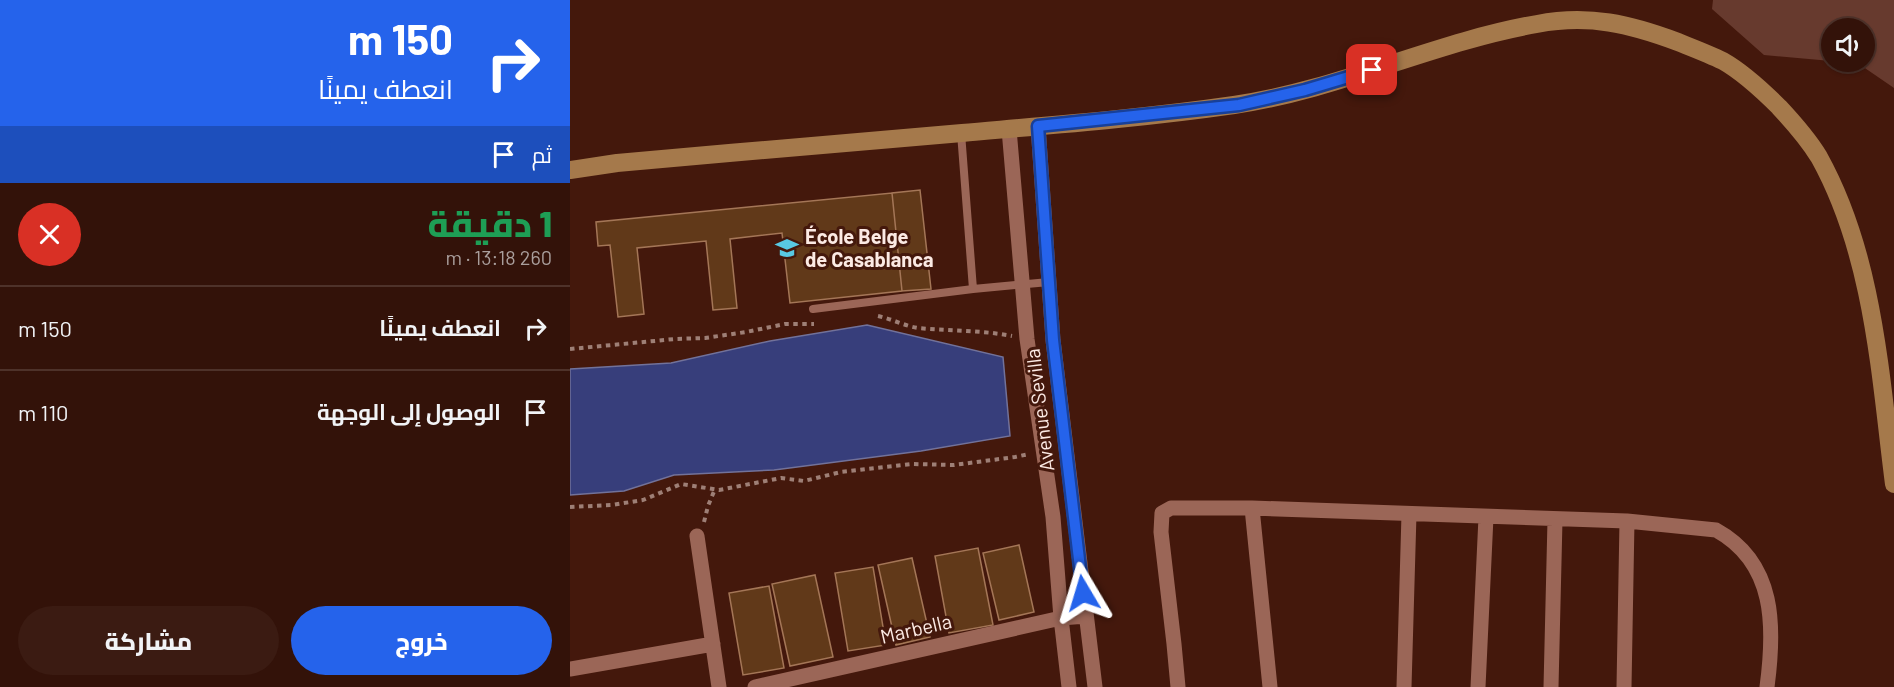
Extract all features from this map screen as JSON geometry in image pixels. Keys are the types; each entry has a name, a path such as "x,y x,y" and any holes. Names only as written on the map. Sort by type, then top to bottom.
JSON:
{"street":[{"path":"570,170 617,163 1010,129 1239,105 1305,90 1484,36 1538,23 1572,20 1612,22 1648,30 1723,61 1745,76 1784,113 1817,155 1843,208 1867,290 1881,367 1894,476"},
{"name":"Avenue Sevilla","path":"1038,126 1053,340 1095,687"},
{"name":"Avenue Sevilla","path":"1010,129 1027,339 1053,516 1060,618 1069,687"},
{"path":"1178,687 1161,531 1162,513 1171,508 1252,508 1627,521 1716,530 1727,536 1745,553 1756,569 1767,594 1772,620 1767,687"},
{"path":"1252,508 1270,687"},
{"path":"1404,687 1409,514"},
{"path":"1478,687 1486,517"},
{"path":"1551,687 1555,520"},
{"path":"1624,687 1627,521"},
{"path":"698,536 719,687"},
{"name":"Marbella","path":"755,687 1060,618 1086,616"},
{"path":"570,669 713,644"}],"lane":[{"path":"961,133 974,289"},
{"path":"813,309 1049,282"}],"path":[{"path":"870,315 892,319 914,327 991,332 1027,339"},
{"path":"570,349 705,338 785,324 820,323"},
{"path":"570,507 612,506 643,500 681,484 715,489 750,485 781,478 804,481 841,472 903,465 954,465 1015,458 1042,450"},
{"path":"698,536 707,517 708,506 715,489"}],"shaded area":[{"path":"1713,0 1894,0 1894,88 1871,72 1875,72 1875,18 1821,18 1821,60 1764,55 1712,9"}],"water":[{"path":"867,325 1003,357 1010,436 921,451 774,470 674,475 624,491 570,495 570,369 671,363 770,341"}],"building":[{"path":"920,190 931,289 902,291 892,193"},
{"path":"892,193 902,291 790,303 782,233 730,239 737,308 713,310 706,241 637,248 644,314 618,317 610,245 598,246 596,222"},
{"path":"1019,545 1034,612 999,620 983,553"},
{"path":"978,548 993,625 949,633 935,556"},
{"path":"912,558 930,637 896,645 878,565"},
{"path":"873,567 886,645 848,651 835,573"},
{"path":"815,575 833,657 790,666 772,584"},
{"path":"769,586 784,668 743,675 729,593"}],"place":[{"name":"École Belge de Casablanca","path":"787,248"}],"route":[{"path":"1083,593 1053,340 1038,126 1239,105 1305,90 1372,70"}]}
